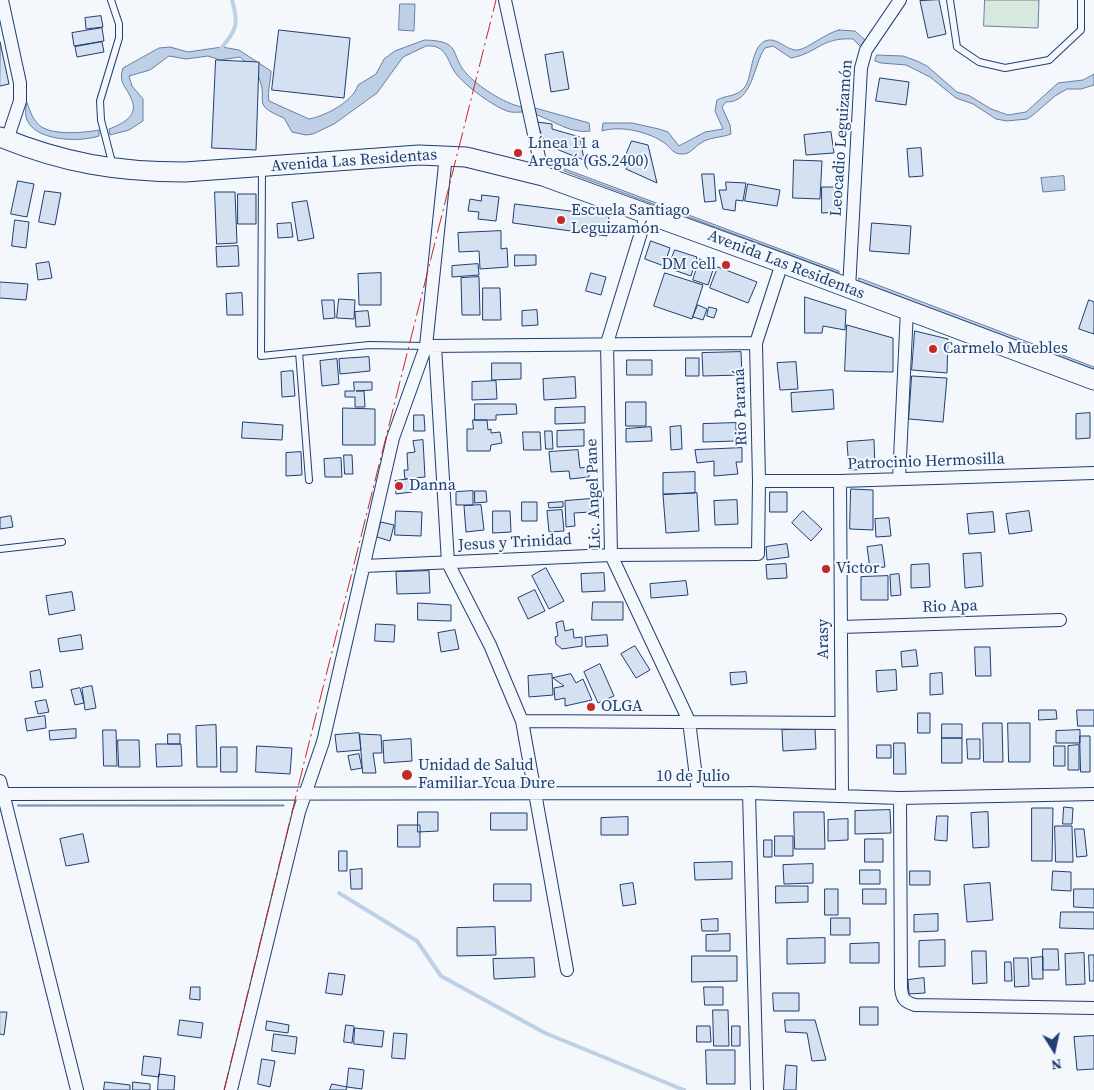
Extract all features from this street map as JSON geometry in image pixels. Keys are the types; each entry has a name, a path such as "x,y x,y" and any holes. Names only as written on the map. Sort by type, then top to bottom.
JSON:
{"main road":[{"name":"Avenida Las Residentas","path":"4,138 78,163 114,170 185,172 446,155 499,164 543,176 782,262 849,289 1094,380"}],"street":[{"path":"2,0 20,83 20,102 17,115 4,138"},
{"path":"504,0 543,176"},
{"name":"Leocadio Leguizamón","path":"849,289 861,68 866,50 900,0"},
{"path":"446,155 431,346 448,563 490,645 522,721 566,970"},
{"name":"Lic. Angel Pane","path":"647,213 607,343 611,555 689,721 698,793"},
{"name":"Rio Paraná","path":"758,554 759,481 756,343 782,262"},
{"path":"899,479 907,310"},
{"path":"431,346 756,343"},
{"path":"231,1090 299,812 323,742 393,438 431,346"},
{"name":"Patrocinio Hermosilla","path":"759,481 840,481 1094,473"},
{"name":"Arasy","path":"840,481 842,796"},
{"name":"Jesus y Trinidad","path":"364,566 611,555 758,554"},
{"name":"Rio Apa","path":"840,627 1060,620"},
{"path":"522,721 841,723"},
{"path":"0,781 77,1090"},
{"path":"749,792 757,1090"},
{"name":"10 de Julio","path":"2,794 306,795 749,792 900,798 1094,794"},
{"path":"900,798 900,988 902,997 906,1002 915,1005 1094,1008"}],"lane":[{"path":"111,0 119,24 119,38 100,101 102,120 114,170"},
{"path":"950,0 957,47 979,62 1005,68 1049,60 1081,30 1081,0"},
{"path":"262,166 261,356 369,345 431,346"},
{"path":"299,352 309,480"},
{"path":"0,548 62,542"}],"shaded area":[{"path":"985,0 1039,0 1038,28 984,26"}],"water":[{"path":"400,4 415,4 414,31 399,30"},
{"path":"839,30 855,31 865,40 861,47 853,39 834,40 808,53 791,58 773,46 765,48 747,90 735,101 726,102 722,107 730,125 731,134 704,141 687,153 676,153 666,144 644,133 626,129 602,131 603,123 632,123 668,132 679,146 705,132 723,129 715,111 717,100 735,94 745,87 754,56 760,44 765,41 774,40 789,48 798,50"},
{"path":"425,40 437,41 450,46 461,66 471,78 484,89 522,107 522,112 507,111 488,101 457,75 443,51 433,46 426,46 403,57 377,93 334,124 313,134 306,135 292,132 284,118 264,106 262,102 262,86 259,78 240,57 220,60 208,56 186,59 169,56 150,70 129,76 132,86 143,99 143,121 129,130 110,135 109,129 124,122 133,110 131,98 121,77 123,68 159,48 170,47 188,52 222,47 239,50 271,71 269,101 309,119 323,115 345,102 358,85 376,74 384,59 395,51"},
{"path":"877,55 903,56 917,61 927,66 957,92 970,96 991,109 1008,115 1026,112 1058,83 1083,80 1094,74 1094,85 1081,89 1067,89 1055,96 1027,119 1007,121 996,119 973,104 956,98 930,77 906,65 875,61"},
{"path":"27,103 34,119 43,128 67,133 99,130 99,136 63,139 38,132 30,125 26,115"},
{"path":"535,108 589,123 590,131 576,131 563,126 537,115"},
{"path":"565,169 839,271 839,273 564,171"},
{"path":"1064,176 1065,190 1043,192 1041,178"},
{"path":"859,278 1094,367 1094,370 859,281"},
{"path":"284,805 284,806 18,806"}],"building":[{"path":"939,0 946,34 928,38 920,1"},
{"path":"101,16 103,27 86,29 85,18"},
{"path":"102,28 104,41 74,46 72,33"},
{"path":"279,30 350,38 344,98 272,90"},
{"path":"0,42 9,84 0,86"},
{"path":"102,42 104,52 77,57 75,47"},
{"path":"563,52 569,89 551,92 545,55"},
{"path":"216,60 259,62 256,150 212,148"},
{"path":"880,78 909,82 906,105 876,101"},
{"path":"537,122 552,124 552,129 580,137 584,160 546,145"},
{"path":"831,132 834,153 806,155 804,135"},
{"path":"632,141 648,145 657,183 626,169 630,158 626,155"},
{"path":"921,148 923,176 909,177 907,149"},
{"path":"794,160 822,161 820,199 793,198"},
{"path":"702,174 714,174 716,201 705,202"},
{"path":"18,181 34,184 27,217 11,214"},
{"path":"726,182 746,183 743,201 736,200 735,211 723,209 719,190 726,190"},
{"path":"748,184 780,190 777,206 745,201"},
{"path":"822,187 841,187 841,212 822,213"},
{"path":"45,191 61,193 55,225 39,222"},
{"path":"215,192 235,192 237,243 217,244"},
{"path":"238,194 256,194 256,224 238,224"},
{"path":"482,195 499,197 496,221 478,219 479,212 468,211 470,199 481,201"},
{"path":"307,201 314,238 298,241 292,203"},
{"name":"Escuela Santiago Leguizamón","path":"515,204 609,216 607,236 513,223"},
{"path":"15,220 29,222 26,248 12,246"},
{"path":"291,223 293,237 278,238 277,224"},
{"path":"872,223 911,226 909,254 870,251"},
{"path":"501,231 501,249 507,248 508,267 480,269 479,251 459,252 458,233"},
{"path":"651,241 670,248 664,266 645,259"},
{"path":"238,246 239,266 217,267 216,247"},
{"path":"675,250 697,257 691,276 668,268"},
{"path":"515,255 536,255 536,265 515,266"},
{"path":"700,259 715,264 708,285 693,280"},
{"path":"49,262 52,278 38,280 36,264"},
{"path":"478,264 479,275 452,277 452,266"},
{"path":"718,267 757,282 748,303 710,288"},
{"path":"381,273 381,305 359,305 358,274"},
{"path":"591,273 606,277 601,295 586,291"},
{"path":"665,273 703,285 692,319 654,306"},
{"path":"479,277 480,315 462,315 461,278"},
{"path":"0,282 28,284 26,300 0,298"},
{"path":"483,288 500,288 501,320 483,320"},
{"path":"242,293 243,315 227,315 226,294"},
{"path":"805,297 846,310 845,330 823,326 822,333 805,333"},
{"path":"339,299 355,300 354,319 337,318"},
{"path":"322,300 334,300 335,318 324,319"},
{"path":"1089,300 1094,302 1094,334 1079,329"},
{"path":"698,305 707,309 703,320 693,317"},
{"path":"709,307 717,309 714,318 707,316"},
{"path":"537,310 538,325 522,326 522,311"},
{"path":"368,311 370,326 356,327 355,312"},
{"path":"847,325 893,338 893,372 845,371"},
{"path":"915,331 948,339 947,373 912,370"},
{"path":"741,352 742,375 703,376 702,353"},
{"path":"369,357 370,371 340,374 339,359"},
{"path":"686,358 699,358 699,376 686,376"},
{"path":"337,359 339,384 322,386 320,361"},
{"path":"627,360 652,360 652,375 627,375"},
{"path":"796,362 798,389 780,390 777,363"},
{"path":"492,363 521,363 521,379 492,380"},
{"path":"293,371 295,396 282,397 281,372"},
{"path":"912,376 947,378 943,422 909,419"},
{"path":"575,377 576,398 544,400 543,379"},
{"path":"496,381 497,399 472,400 472,382"},
{"path":"354,382 372,382 372,390 356,391 364,391 365,407 355,407 355,397 345,397 345,391 354,391"},
{"path":"833,390 834,409 792,412 791,393"},
{"path":"626,402 646,402 646,426 626,426"},
{"path":"475,404 516,404 517,414 496,415 496,420 475,420"},
{"path":"585,407 585,423 555,424 555,408"},
{"path":"343,408 375,409 375,445 343,445"},
{"path":"1090,413 1090,438 1076,439 1076,414"},
{"path":"414,415 424,415 425,431 414,431"},
{"path":"473,420 487,420 488,430 491,429 491,433 500,432 502,443 491,445 490,451 467,451 467,429 473,429"},
{"path":"243,422 283,425 282,440 242,438"},
{"path":"736,423 736,441 703,442 703,424"},
{"path":"681,426 682,449 671,450 670,427"},
{"path":"651,427 652,441 626,442 626,429"},
{"path":"584,430 584,446 557,447 557,431"},
{"path":"545,431 552,431 553,449 546,449"},
{"path":"523,432 540,432 541,450 524,450"},
{"path":"423,440 425,477 405,479 404,470 408,470 407,453 415,452 413,441"},
{"path":"874,440 875,469 849,470 847,442"},
{"path":"742,448 742,462 736,462 738,474 714,476 714,461 697,463 695,450"},
{"path":"578,450 580,468 588,467 589,477 570,479 569,471 551,472 549,452"},
{"path":"301,452 302,475 286,476 286,453"},
{"path":"344,455 352,455 353,474 345,474"},
{"path":"341,458 342,477 325,477 324,459"},
{"path":"695,472 695,493 663,494 663,473"},
{"path":"410,479 412,492 396,494 395,481"},
{"path":"851,489 873,490 873,530 850,529"},
{"path":"473,491 473,505 456,505 456,492"},
{"path":"475,491 486,491 487,502 475,503"},
{"path":"770,492 787,492 787,512 770,512"},
{"path":"697,493 699,531 666,533 663,495"},
{"path":"590,499 591,512 574,513 575,526 566,527 565,501"},
{"path":"737,500 738,524 715,525 714,501"},
{"path":"522,502 537,502 537,521 522,521"},
{"path":"563,502 563,507 549,508 548,503"},
{"path":"481,505 484,530 466,532 464,506"},
{"path":"562,510 564,531 549,532 547,511"},
{"path":"396,511 422,512 421,536 395,535"},
{"path":"493,511 510,511 511,532 493,533"},
{"path":"803,511 822,529 811,541 792,523"},
{"path":"1029,511 1032,531 1009,534 1006,514"},
{"path":"993,512 995,532 969,534 967,514"},
{"path":"11,516 13,527 0,529 0,518"},
{"path":"889,518 891,536 876,537 875,519"},
{"path":"381,522 394,525 390,541 377,537"},
{"path":"787,544 789,557 767,560 766,547"},
{"path":"882,545 885,567 870,568 867,547"},
{"path":"981,553 983,586 965,588 963,554"},
{"path":"786,564 787,578 767,579 766,565"},
{"path":"929,564 930,587 911,588 911,565"},
{"path":"546,568 564,601 549,609 532,576"},
{"path":"429,571 430,593 397,594 396,572"},
{"path":"604,573 605,591 582,592 581,574"},
{"path":"899,574 901,595 891,596 890,575"},
{"path":"888,576 888,600 861,600 861,577"},
{"path":"686,581 688,595 651,598 650,584"},
{"path":"535,590 545,611 528,619 518,598"},
{"path":"72,592 75,610 49,615 46,596"},
{"path":"593,602 623,602 623,620 592,620"},
{"path":"418,603 451,605 451,621 418,620"},
{"path":"563,621 565,631 573,629 574,638 582,637 582,646 562,649 556,644 555,637 558,636 556,623"},
{"path":"376,624 395,625 394,642 375,641"},
{"path":"455,630 459,649 441,652 438,633"},
{"path":"81,635 83,649 60,652 58,639"},
{"path":"607,635 608,646 586,647 585,637"},
{"path":"635,646 650,670 636,678 621,654"},
{"path":"975,647 990,647 991,676 976,676"},
{"path":"916,650 918,666 902,667 901,652"},
{"path":"600,664 614,696 598,703 584,672"},
{"path":"40,670 43,687 32,688 30,672"},
{"path":"896,670 897,690 877,692 876,671"},
{"path":"746,672 747,683 731,685 730,673"},
{"path":"942,673 943,694 930,695 930,674"},
{"path":"552,674 553,695 529,697 528,676"},
{"path":"571,674 576,683 583,679 592,700 565,706 565,698 555,700 554,688 564,686 553,678"},
{"path":"92,686 96,708 85,710 82,688"},
{"path":"80,688 84,703 75,705 71,690"},
{"path":"46,700 49,712 38,714 35,702"},
{"path":"1039,710 1056,710 1057,719 1039,720"},
{"path":"1077,710 1094,710 1094,726 1078,726"},
{"path":"918,713 930,713 930,733 918,733"},
{"path":"45,716 46,728 27,731 25,719"},
{"path":"983,723 1002,723 1003,762 984,762"},
{"path":"1008,723 1030,723 1030,762 1009,762"},
{"path":"942,724 962,724 962,738 942,738"},
{"path":"216,725 217,767 197,767 196,726"},
{"path":"76,729 76,738 50,740 49,731"},
{"path":"815,729 816,749 783,751 782,730"},
{"path":"103,730 116,730 117,766 104,766"},
{"path":"1080,730 1080,743 1056,743 1056,731"},
{"path":"359,733 361,750 337,752 335,735"},
{"path":"168,734 180,734 180,744 168,744"},
{"path":"360,734 381,735 382,753 373,753 376,773 363,773"},
{"path":"1080,736 1090,736 1090,772 1081,772"},
{"path":"942,738 962,738 962,763 942,763"},
{"path":"411,739 412,761 384,763 383,741"},
{"path":"967,739 980,739 980,759 968,759"},
{"path":"118,740 139,740 140,767 119,767"},
{"path":"894,743 905,743 906,774 894,774"},
{"path":"156,744 181,744 182,766 157,767"},
{"path":"877,745 891,745 891,758 877,758"},
{"path":"1079,745 1079,770 1068,770 1068,746"},
{"path":"257,746 292,748 290,774 256,772"},
{"path":"1054,746 1065,746 1065,766 1054,766"},
{"path":"221,747 237,747 237,772 221,772"},
{"path":"359,754 362,768 351,770 348,756"},
{"path":"1064,807 1073,808 1072,824 1063,824"},
{"path":"1032,808 1053,808 1052,861 1032,861"},
{"path":"890,810 891,833 855,834 855,811"},
{"path":"418,812 438,812 438,831 418,832"},
{"path":"794,812 824,812 825,849 795,849"},
{"path":"988,812 989,847 973,848 971,813"},
{"path":"491,813 527,813 527,830 491,830"},
{"path":"937,816 948,816 947,841 935,840"},
{"path":"628,817 628,835 601,835 601,818"},
{"path":"848,819 848,840 828,841 828,820"},
{"path":"398,825 420,825 420,847 398,847"},
{"path":"1055,826 1072,826 1073,862 1056,862"},
{"path":"1075,829 1084,829 1087,856 1077,857"},
{"path":"83,834 89,862 66,866 60,839"},
{"path":"775,836 793,836 793,856 775,856"},
{"path":"865,839 883,839 883,862 865,862"},
{"path":"764,840 772,840 772,857 764,857"},
{"path":"339,851 347,851 347,871 339,871"},
{"path":"732,862 732,879 695,880 694,863"},
{"path":"813,864 813,883 784,884 783,865"},
{"path":"362,869 362,889 351,889 350,870"},
{"path":"860,870 880,870 880,884 860,884"},
{"path":"910,871 930,871 930,885 910,885"},
{"path":"1053,871 1071,872 1071,891 1052,890"},
{"path":"633,883 636,904 623,906 620,885"},
{"path":"990,883 993,920 967,922 964,885"},
{"path":"494,884 531,884 531,901 494,901"},
{"path":"776,886 808,886 808,902 776,903"},
{"path":"825,889 838,889 838,915 825,915"},
{"path":"863,889 886,889 886,904 863,904"},
{"path":"1074,889 1094,889 1094,908 1074,907"},
{"path":"1061,912 1094,912 1094,929 1060,928"},
{"path":"938,914 938,931 914,932 914,915"},
{"path":"831,918 850,918 850,935 831,935"},
{"path":"718,919 718,931 702,931 701,920"},
{"path":"495,927 496,955 457,956 457,928"},
{"path":"730,934 730,951 706,951 706,935"},
{"path":"825,938 825,963 787,964 787,939"},
{"path":"945,940 945,966 919,967 919,941"},
{"path":"879,943 879,963 850,963 850,944"},
{"path":"1043,949 1058,949 1059,970 1043,970"},
{"path":"972,951 986,951 987,983 973,984"},
{"path":"1084,953 1085,984 1066,985 1065,954"},
{"path":"1089,955 1094,955 1094,981 1090,981"},
{"path":"692,956 737,956 737,981 692,982"},
{"path":"1043,957 1043,979 1032,979 1031,958"},
{"path":"534,958 535,977 494,979 493,959"},
{"path":"1014,958 1028,958 1029,986 1015,987"},
{"path":"1005,962 1011,962 1012,981 1005,981"},
{"path":"329,973 345,975 342,995 326,993"},
{"path":"924,978 925,993 909,994 908,980"},
{"path":"191,987 200,987 200,1000 190,999"},
{"path":"704,987 723,987 723,1005 705,1005"},
{"path":"773,993 799,993 799,1011 774,1011"},
{"path":"860,1007 878,1007 878,1025 860,1025"},
{"path":"713,1010 728,1010 729,1046 714,1046"},
{"path":"0,1012 7,1012 4,1035 0,1034"},
{"path":"180,1020 203,1023 201,1038 178,1035"},
{"path":"785,1020 815,1020 826,1060 812,1061 807,1033 786,1032"},
{"path":"267,1021 289,1025 288,1033 266,1030"},
{"path":"346,1025 354,1026 352,1043 344,1042"},
{"path":"697,1026 710,1026 711,1042 697,1042"},
{"path":"732,1026 740,1026 740,1046 732,1046"},
{"path":"355,1028 384,1031 382,1047 354,1044"},
{"path":"394,1033 407,1034 405,1059 392,1058"},
{"path":"274,1034 297,1037 295,1054 272,1051"},
{"path":"1094,1036 1094,1069 1077,1070 1074,1037"},
{"path":"706,1050 735,1050 735,1084 707,1084"},
{"path":"144,1056 161,1058 159,1077 142,1075"},
{"path":"262,1059 275,1061 270,1087 258,1084"},
{"path":"786,1065 797,1066 796,1090 784,1090"},
{"path":"349,1068 364,1070 362,1089 347,1087"},
{"path":"159,1074 175,1076 174,1090 158,1090"},
{"path":"105,1082 130,1085 130,1090 104,1090"},
{"path":"133,1082 150,1084 150,1090 133,1090"},
{"path":"332,1084 347,1087 346,1090 330,1090"}],"waterway":[{"path":"219,51 229,38 236,23 232,0"},
{"path":"339,893 417,941 441,976 545,1033 684,1090"}],"power":[{"path":"224,1090 304,763 496,0"}],"place":[{"name":"Línea 11 a Areguá (GS.2400)","path":"518,153"},
{"name":"Escuela Santiago Leguizamón","path":"561,220"},
{"name":"DM cell","path":"726,265"},
{"name":"Carmelo Muebles","path":"933,349"},
{"name":"Danna","path":"399,486"},
{"name":"Victor","path":"826,569"},
{"name":"OLGA","path":"591,707"},
{"name":"Unidad de Salud Familiar Ycua Dure","path":"407,775"}]}
